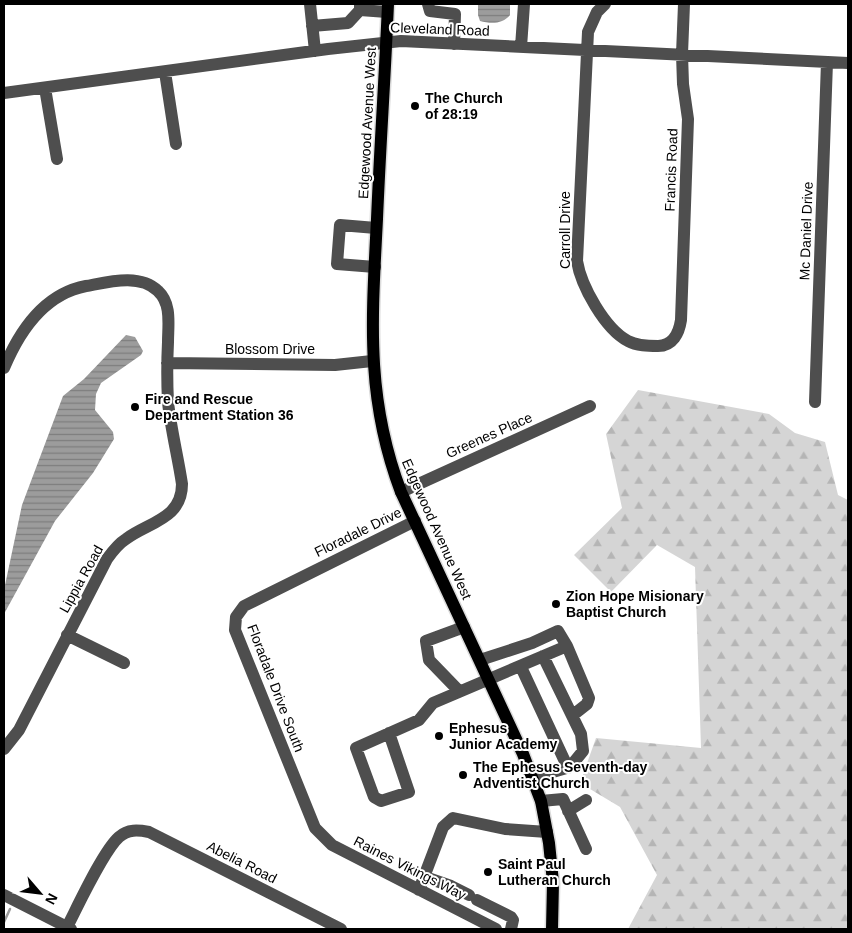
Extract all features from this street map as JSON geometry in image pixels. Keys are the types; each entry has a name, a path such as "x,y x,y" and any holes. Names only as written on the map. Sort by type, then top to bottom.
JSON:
{"main road":[{"name":"Edgewood Avenue West","path":"387,8 374,267 372,361 381,429 401,492 488,677 541,801 553,882 552,929"}],"street":[{"path":"310,4 315,51"},
{"path":"428,4 428,11 455,14 454,44"},
{"path":"521,47 524,4"},
{"name":"Carroll Drive","path":"606,4 596,12 590,24 586,51 577,261 580,274 592,301 618,334 626,340 643,346 663,346 676,337"},
{"name":"Francis Road","path":"676,337 681,320 688,119 683,84 684,4"},
{"path":"312,26 348,23 360,7 387,8"},
{"name":"Cleveland Road","path":"4,94 386,42 848,63"},
{"name":"Mc Daniel Drive","path":"815,402 827,62"},
{"path":"165,72 176,144"},
{"path":"45,88 56,159"},
{"path":"374,267 337,264 340,225 376,228"},
{"name":"Lippia Road","path":"4,749 20,730 107,559 126,538 163,519 179,504 182,484 168,403 168,313 160,292 141,282 116,280 79,287 52,300 9,342"},
{"path":"4,368 9,342"},
{"name":"Blossom Drive","path":"167,363 335,365 372,361"},
{"name":"Greenes Place","path":"401,492 590,406"},
{"name":"Floradale Drive","path":"314,570 415,521"},
{"name":"Floradale Drive South","path":"314,570 244,606 235,623 235,630 315,828"},
{"path":"459,691 429,660 426,641 464,626"},
{"path":"480,660 532,643 558,631 567,646 589,698 587,704 573,715"},
{"path":"67,635 124,663"},
{"path":"389,734 409,792 381,801 374,797 356,748 419,720 433,703 488,677 521,666 567,646"},
{"path":"532,778 568,768 578,760 583,751 581,734 573,715 543,656"},
{"path":"521,666 568,768"},
{"path":"541,801 563,799 586,850"},
{"path":"568,811 586,800"},
{"path":"420,890 447,821 453,818 505,830 547,832"},
{"name":"Raines Vikings Way","path":"315,828 332,845 496,929"},
{"name":"Abelia Road","path":"68,929 108,850 119,837 127,832 138,830 149,832 340,929"},
{"path":"425,877 451,886 511,917 513,920 511,929"},
{"path":"4,896 68,929"}],"green space":[{"path":"638,390 769,414 795,433 825,442 838,495 848,500 848,929 628,929 657,875 620,807 580,783 596,738 701,748 695,567 657,545 611,592 574,555 622,508 606,434"}],"shaded area":[{"path":"478,4 510,4 510,15 504,20 496,22 480,21"},
{"path":"126,335 135,337 143,351 141,355 101,383 96,394 95,410 113,432 114,439 93,473 55,521 4,614 4,590 22,505 63,396 84,379"}],"waterway":[{"path":"4,922 10,909"}],"place":[{"name":"The Church of 28:19","path":"415,106"},
{"name":"Fire and Rescue Department Station 36","path":"135,407"},
{"name":"Zion Hope Misionary Baptist Church","path":"556,604"},
{"name":"Ephesus Junior Academy","path":"439,736"},
{"name":"The Ephesus Seventh-day Adventist Church","path":"463,775"},
{"name":"Saint Paul Lutheran Church","path":"488,872"}]}
